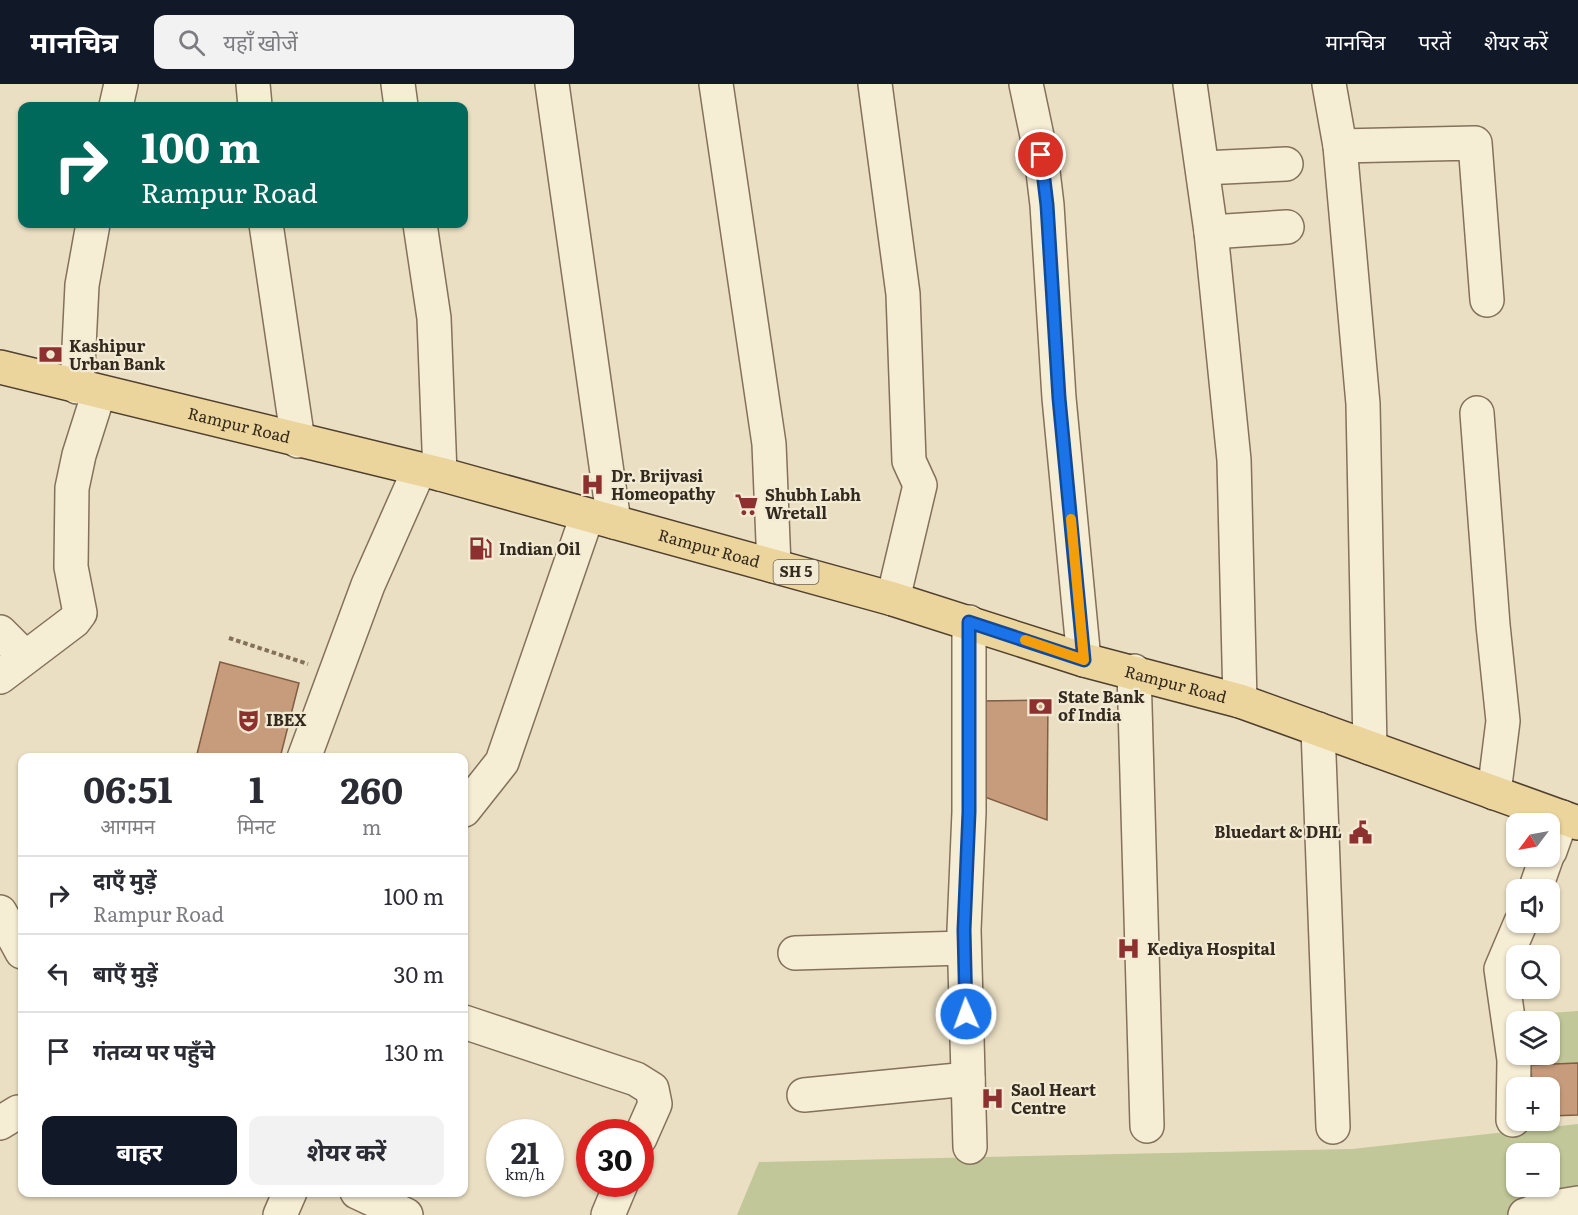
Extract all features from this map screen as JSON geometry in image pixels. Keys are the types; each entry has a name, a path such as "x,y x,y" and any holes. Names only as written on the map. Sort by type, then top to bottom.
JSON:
{"main road":[{"name":"Rampur Road","path":"0,367 429,472 893,599 1084,660 1134,671 1240,701 1570,820"}],"street":[{"path":"117,102 121,84"},
{"path":"253,84 255,102"},
{"path":"398,84 401,102"},
{"path":"468,805 502,762 600,519 552,84"},
{"path":"716,84 769,444 774,566"},
{"path":"875,84 903,294 909,461 920,484 893,599"},
{"path":"1026,84 1041,155 1047,205 1059,398 1084,660"},
{"path":"1190,84 1203,168 1234,460 1240,701"},
{"path":"1329,84 1340,146 1363,404 1370,748"},
{"path":"1340,146 1475,143 1487,300"},
{"path":"1203,168 1286,164"},
{"path":"1210,232 1287,227"},
{"path":"0,677 74,621 80,613 71,567 72,488 88,389 82,285 92,228"},
{"path":"267,228 298,441"},
{"path":"306,753 368,585 429,472 434,318 421,228"},
{"path":"1477,412 1493,625 1503,721 1494,793"},
{"path":"969,622 969,812 964,948 970,1147"},
{"path":"0,632 25,657"},
{"path":"1134,671 1147,1126"},
{"path":"1318,729 1333,1127"},
{"path":"1560,836 1570,820"},
{"path":"0,912 18,945"},
{"path":"1514,1077 1514,1060 1502,969 1517,933"},
{"path":"795,953 964,948"},
{"path":"468,1023 636,1079 652,1089 654,1104 648,1119"},
{"path":"804,1095 968,1079"},
{"path":"368,1197 406,1215"},
{"path":"608,1215 616,1197"},
{"path":"1525,1215 1542,1209 1578,1203"}],"path":[{"path":"229,638 335,673"}],"green space":[{"path":"1578,1011 1578,1063 1560,1064 1560,1012"},
{"path":"1527,1065 1532,1065 1532,1077 1528,1077"},
{"path":"1578,1124 1578,1215 737,1215 759,1162 1352,1149 1515,1131 1560,1131 1560,1126"}],"building":[{"name":"IBEX","path":"220,662 299,683 281,753 197,753"},
{"path":"1048,700 1047,820 982,796 979,701"},
{"path":"1578,1063 1578,1115 1560,1116 1560,1077 1532,1077 1531,1065"}],"slow traffic":[{"path":"1025,640 1084,660 1071,519"}],"place":[{"name":"Kashipur Urban Bank","path":"51,355"},
{"name":"Dr. Brijvasi Homeopathy","path":"593,485"},
{"name":"Shubh Labh Wretall","path":"747,504"},
{"name":"Indian Oil","path":"481,549"},
{"name":"State Bank of India","path":"1040,706"},
{"name":"IBEX","path":"248,720"},
{"name":"Bluedart & DHL","path":"1360,832"},
{"name":"Kediya Hospital","path":"1129,949"},
{"name":"Saol Heart Centre","path":"993,1099"}],"route":[{"path":"966,1014 964,930 969,812 969,622 1084,660 1059,398 1047,205 1041,155"}]}
